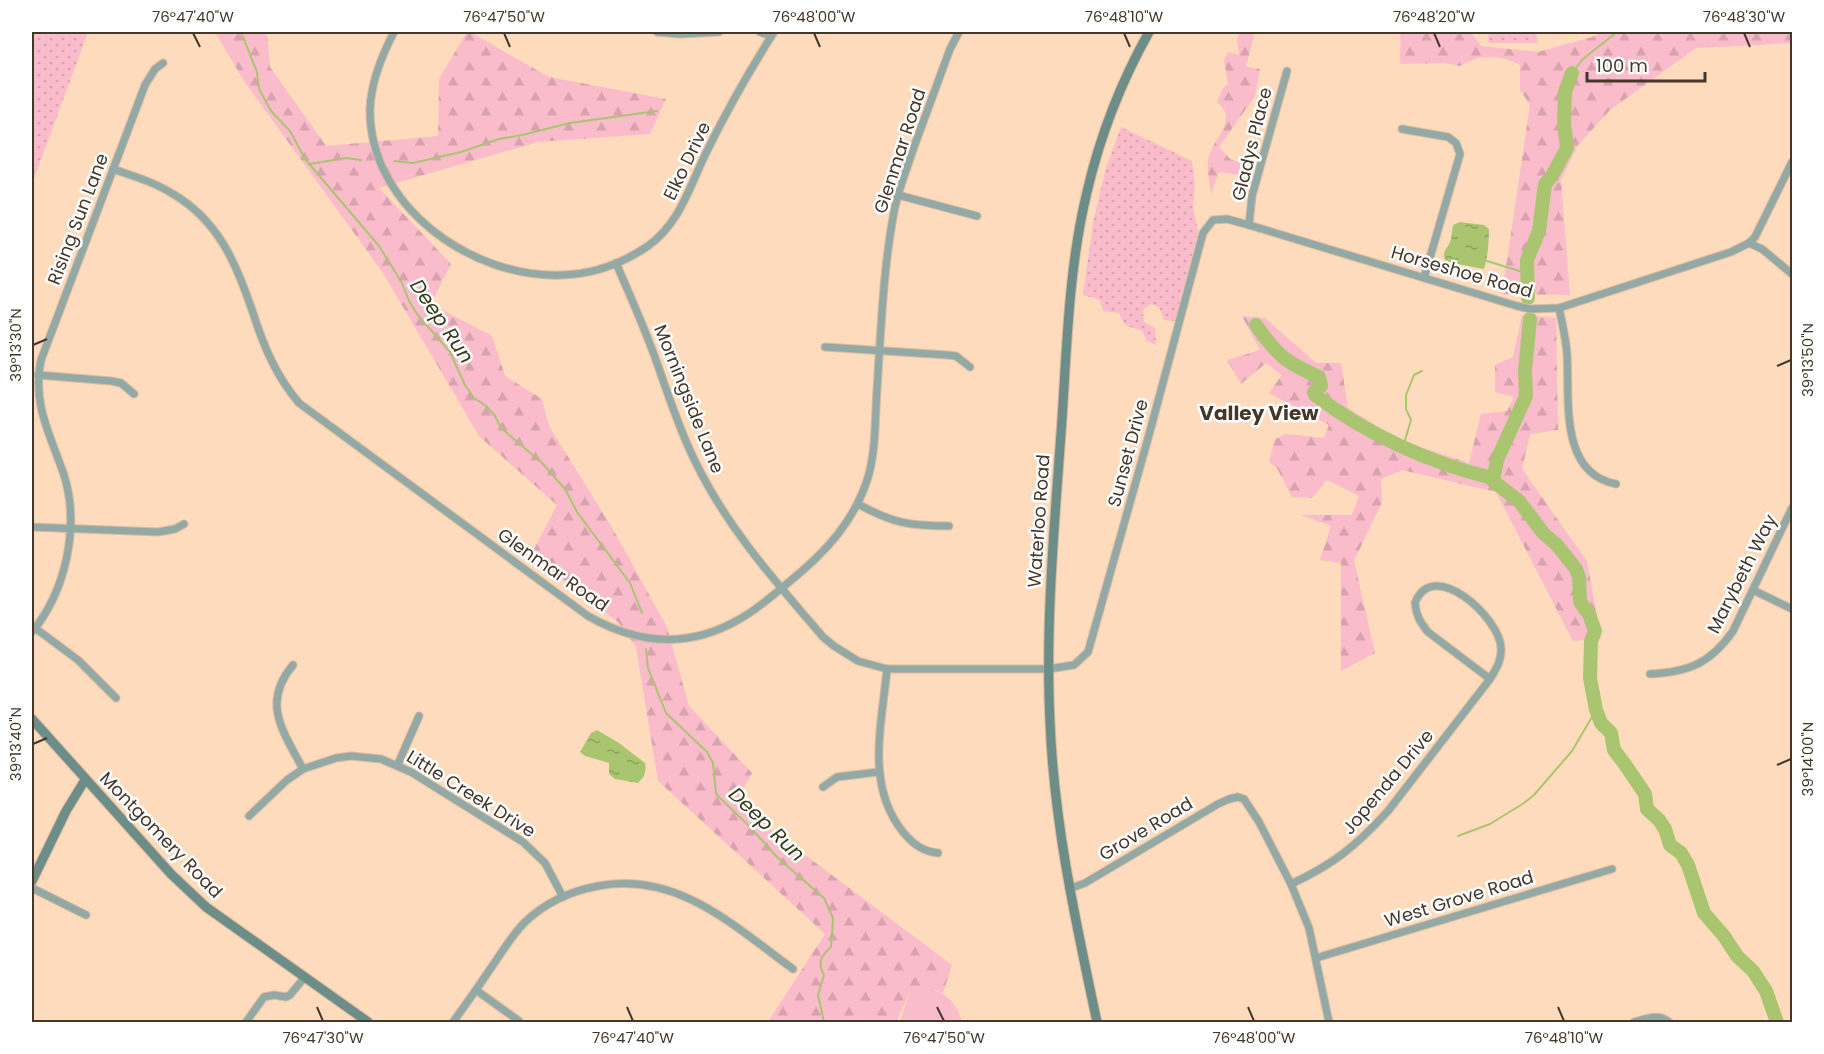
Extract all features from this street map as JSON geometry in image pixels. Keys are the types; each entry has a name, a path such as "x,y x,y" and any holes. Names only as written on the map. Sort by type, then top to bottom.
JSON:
{"main road":[{"name":"Waterloo Road","path":"1097,1023 1069,889 1056,801 1048,669 1052,576 1069,316 1080,227 1095,160 1122,85 1149,32"},
{"name":"Montgomery Road","path":"32,719 171,874 206,908 368,1023"},
{"path":"32,881 66,811 85,780"}],"street":[{"name":"Elko Drive","path":"394,32 380,63 372,89 370,109 371,130 376,149 391,185 419,219 452,244 512,269 562,275 580,274 616,264 649,245 673,220 692,188 706,153 772,34"},
{"path":"657,32 680,34 719,32"},
{"path":"760,32 772,34"},
{"name":"Glenmar Road","path":"113,169 172,193 189,204 212,228 233,259 276,372 299,403 588,616 630,635 666,640 686,639 706,634 741,619 781,588 819,556 835,539 858,504 871,465 888,243 897,195 950,49 959,32"},
{"name":"Rising Sun Lane","path":"33,630 58,585 64,566 71,511 68,493 40,407 38,375 45,346 145,85 155,69 163,63"},
{"name":"Gladys Place","path":"1250,225 1252,196 1287,71"},
{"path":"1402,129 1449,137 1456,143 1460,154 1424,278"},
{"path":"1792,162 1761,228 1749,243 1762,249 1792,274"},
{"path":"897,195 977,216"},
{"name":"Horseshoe Road","path":"1213,220 1227,219 1250,225 1523,307 1544,310 1559,308 1731,252 1749,243"},
{"name":"Sunset Drive","path":"1048,669 1074,665 1088,652 1203,233 1213,220"},
{"name":"Morningside Lane","path":"616,264 696,463 748,549 823,637 858,661 888,669 1048,669"},
{"path":"1559,308 1567,351 1571,435 1577,452 1594,476 1616,484"},
{"path":"825,347 956,356 970,367"},
{"path":"38,375 111,381 121,383 134,394"},
{"path":"858,504 895,522 924,526 949,526"},
{"name":"Marybeth Way","path":"1650,674 1674,673 1690,669 1714,653 1732,631 1792,508"},
{"path":"32,527 159,532 176,529 184,524"},
{"name":"Jopenda Drive","path":"1291,884 1334,862 1370,831 1388,811 1490,679 1497,668 1501,647 1499,637 1487,618 1456,591 1438,585 1423,591 1415,603 1417,617 1421,624 1428,632 1490,679"},
{"path":"1753,590 1792,609"},
{"path":"33,630 78,660 116,698"},
{"path":"293,665 279,686 276,708 282,730 303,769"},
{"path":"888,669 878,772 885,801 900,828 919,848 938,854"},
{"path":"398,764 418,716"},
{"name":"Little Creek Drive","path":"249,816 287,780 303,769 320,762 351,756 381,759 398,764 523,842 545,863 563,897"},
{"path":"823,787 837,777 878,772"},
{"name":"Grove Road","path":"1069,889 1085,883 1218,804 1239,797 1250,806 1291,884"},
{"name":"West Grove Road","path":"1316,958 1612,869"},
{"path":"453,1023 525,922 563,897 588,888 622,883 649,884 675,891 717,914 794,969"},
{"path":"1291,884 1309,928 1329,1023"},
{"path":"32,888 86,915"},
{"path":"246,1023 264,997 274,995 286,997 304,978"},
{"path":"476,990 519,1021"},
{"path":"1634,1023 1650,1017 1661,1017 1669,1023"}],"green space":[{"path":"32,32 88,32 32,184"},
{"path":"215,32 267,32 270,67 326,146 438,136 439,79 467,32 549,77 666,99 650,134 538,142 379,188 451,264 431,304 492,336 505,376 542,399 549,426 614,531 667,627 689,706 752,773 741,793 769,828 952,965 943,993 935,990 910,991 896,1022 768,1022 825,934 658,781 636,647 618,622 531,555 557,505 479,436 383,273 244,81"},
{"path":"1240,32 1255,32 1246,67 1260,69 1255,96 1219,147 1230,159 1248,166 1250,172 1247,176 1219,172 1211,194 1208,161 1222,131 1226,116 1224,109 1217,102 1223,88 1228,84 1224,60 1228,52 1239,55 1237,40"},
{"path":"1399,32 1471,32 1481,46 1538,52 1592,37 1601,32 1792,32 1792,43 1696,48 1610,110 1578,145 1561,180 1570,295 1502,294 1530,105 1520,90 1520,65 1497,57 1475,59 1460,66 1444,63 1401,64"},
{"path":"1489,32 1536,32 1538,43 1488,43"},
{"path":"1121,127 1192,161 1195,185 1193,206 1198,232 1175,321 1164,320 1159,307 1151,304 1143,310 1144,322 1155,328 1156,345 1147,341 1142,331 1125,325 1119,313 1103,311 1100,300 1083,295 1093,223 1106,168"},
{"path":"1522,315 1556,318 1558,430 1530,434 1522,469 1587,561 1601,639 1573,641 1496,492 1402,470 1381,479 1382,502 1354,561 1375,653 1341,671 1341,563 1320,560 1331,526 1301,515 1352,515 1359,496 1327,480 1312,498 1292,497 1277,468 1269,462 1275,439 1286,434 1324,438 1329,425 1269,393 1282,375 1266,363 1241,384 1227,360 1260,350 1242,316 1265,318 1316,363 1341,363 1348,408 1399,440 1469,463 1481,414 1507,411 1514,397 1495,392 1495,365 1513,357"},
{"path":"924,988 938,992 949,999 957,1009 962,1022 900,1022 910,991"}],"water":[{"path":"1460,222 1484,225 1489,229 1484,269 1446,262 1444,254 1451,240 1453,225"},
{"path":"597,730 645,763 646,769 638,783 615,779 609,774 609,763 585,756 580,752 591,733"}],"waterway":[{"name":"Deep Run","path":"241,32 257,72 259,89 271,111 290,131 305,159 379,246 402,283 417,314 450,352 465,385 474,398 486,406 495,416 501,428 542,463 565,489 577,512 630,583 642,613"},
{"path":"1572,73 1583,59 1617,32"},
{"path":"1528,298 1527,260 1539,231 1545,184 1552,176 1567,148 1564,124 1565,92 1572,73"},
{"path":"394,161 413,163 461,152 499,139 570,123 657,111"},
{"path":"310,164 346,158 361,160"},
{"path":"1487,261 1526,273"},
{"path":"1530,319 1525,371 1526,396 1497,460 1493,481 1519,501 1544,534 1557,545 1576,569 1579,577 1580,602 1589,614 1595,631 1591,641 1590,678 1601,723 1611,733 1614,750 1645,794 1647,809 1659,820 1665,829 1670,845 1681,853 1688,865 1704,913 1724,936 1737,956 1753,971 1766,991 1777,1022"},
{"path":"1256,325 1283,357 1319,377 1321,386 1314,392 1315,395 1355,422 1422,455 1492,478"},
{"path":"1403,447 1411,420 1406,409 1406,395 1414,375 1422,371"},
{"name":"Deep Run","path":"646,649 648,668 666,713 707,752 713,763 716,794 778,858 824,898 833,918 831,947 823,956 821,963 824,975 818,995 824,1022"},
{"path":"1458,836 1490,824 1534,795 1572,751 1596,710"}],"district":[{"name":"Valley View","path":"1259,413"}]}
